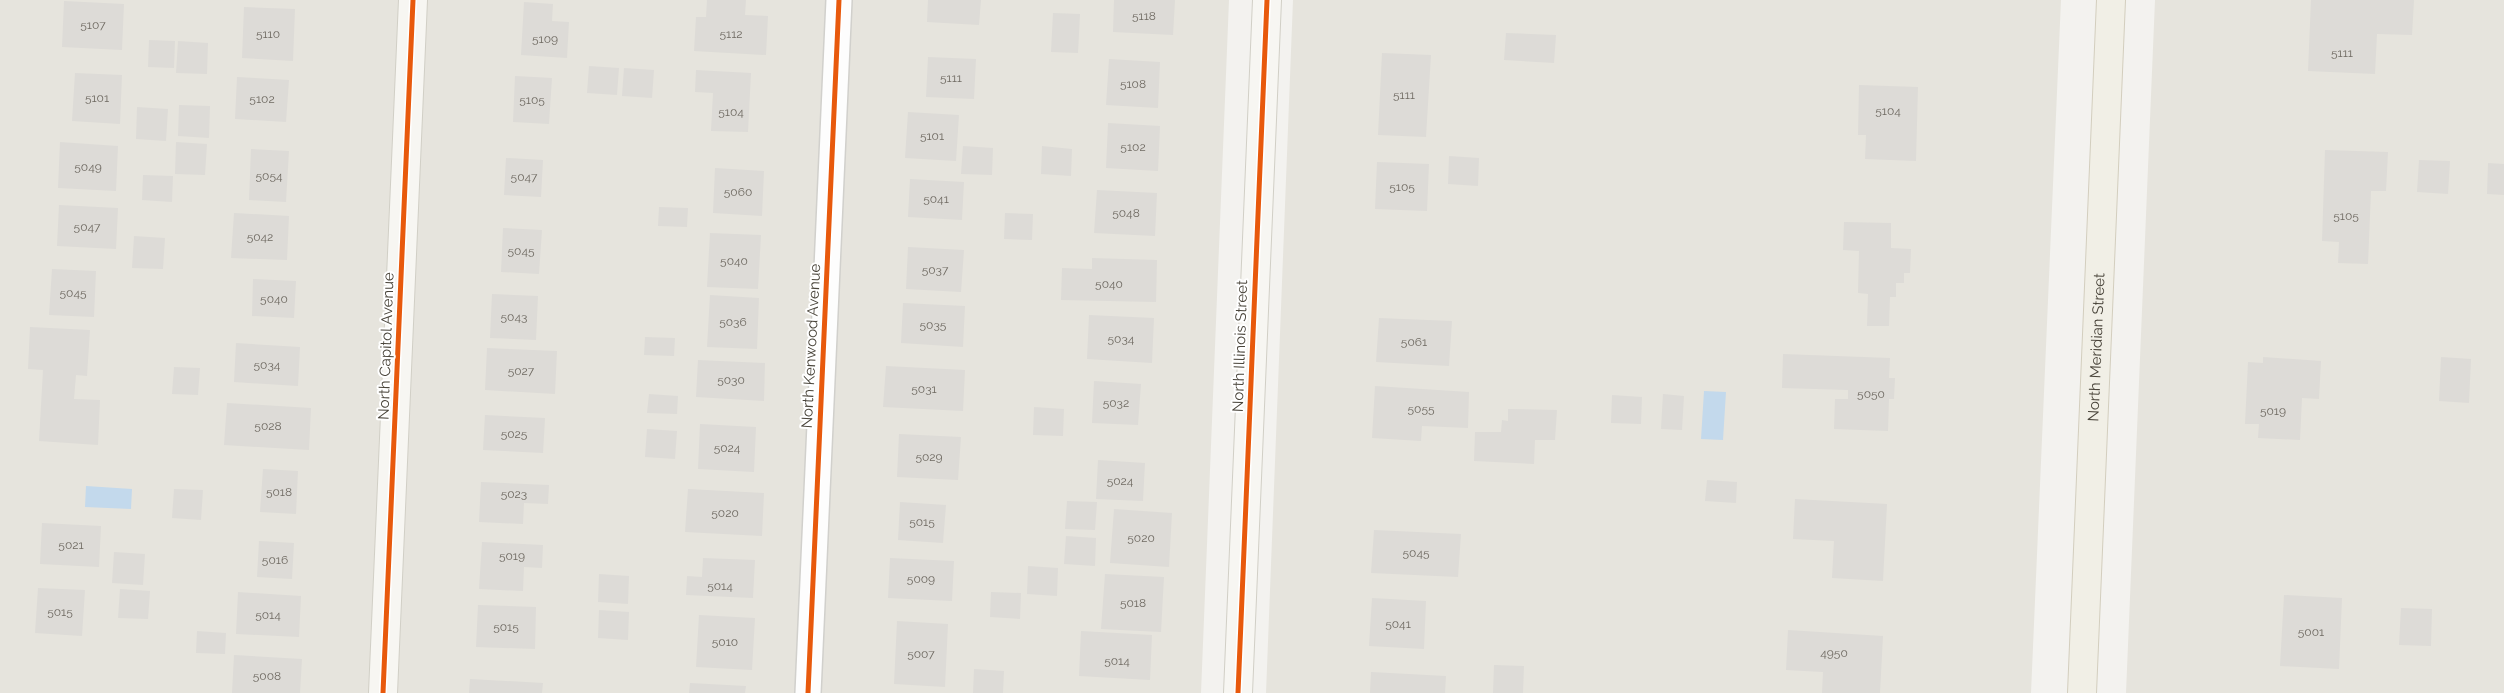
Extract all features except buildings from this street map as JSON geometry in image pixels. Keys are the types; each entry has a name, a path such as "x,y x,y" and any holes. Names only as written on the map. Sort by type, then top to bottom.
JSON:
{"main road":[{"name":"North Capitol Avenue","path":"383,693 413,0"},
{"name":"North Illinois Street","path":"1238,693 1267,0"},
{"name":"North Meridian Street","path":"2082,693 2111,0"}],"street":[{"name":"North Kenwood Avenue","path":"808,693 839,0"}],"shaded area":[{"path":"0,0 1229,0 1201,693 0,693"},
{"path":"1293,0 2061,0 2031,693 1266,693"},
{"path":"2155,0 2504,0 2504,693 2126,693"}],"water":[{"path":"1704,391 1726,392 1723,440 1701,439"},
{"path":"86,486 132,489 131,509 85,507"}],"cycle path":[{"path":"383,693 413,0"},
{"path":"808,693 839,0"},
{"path":"1238,693 1267,0"}]}
